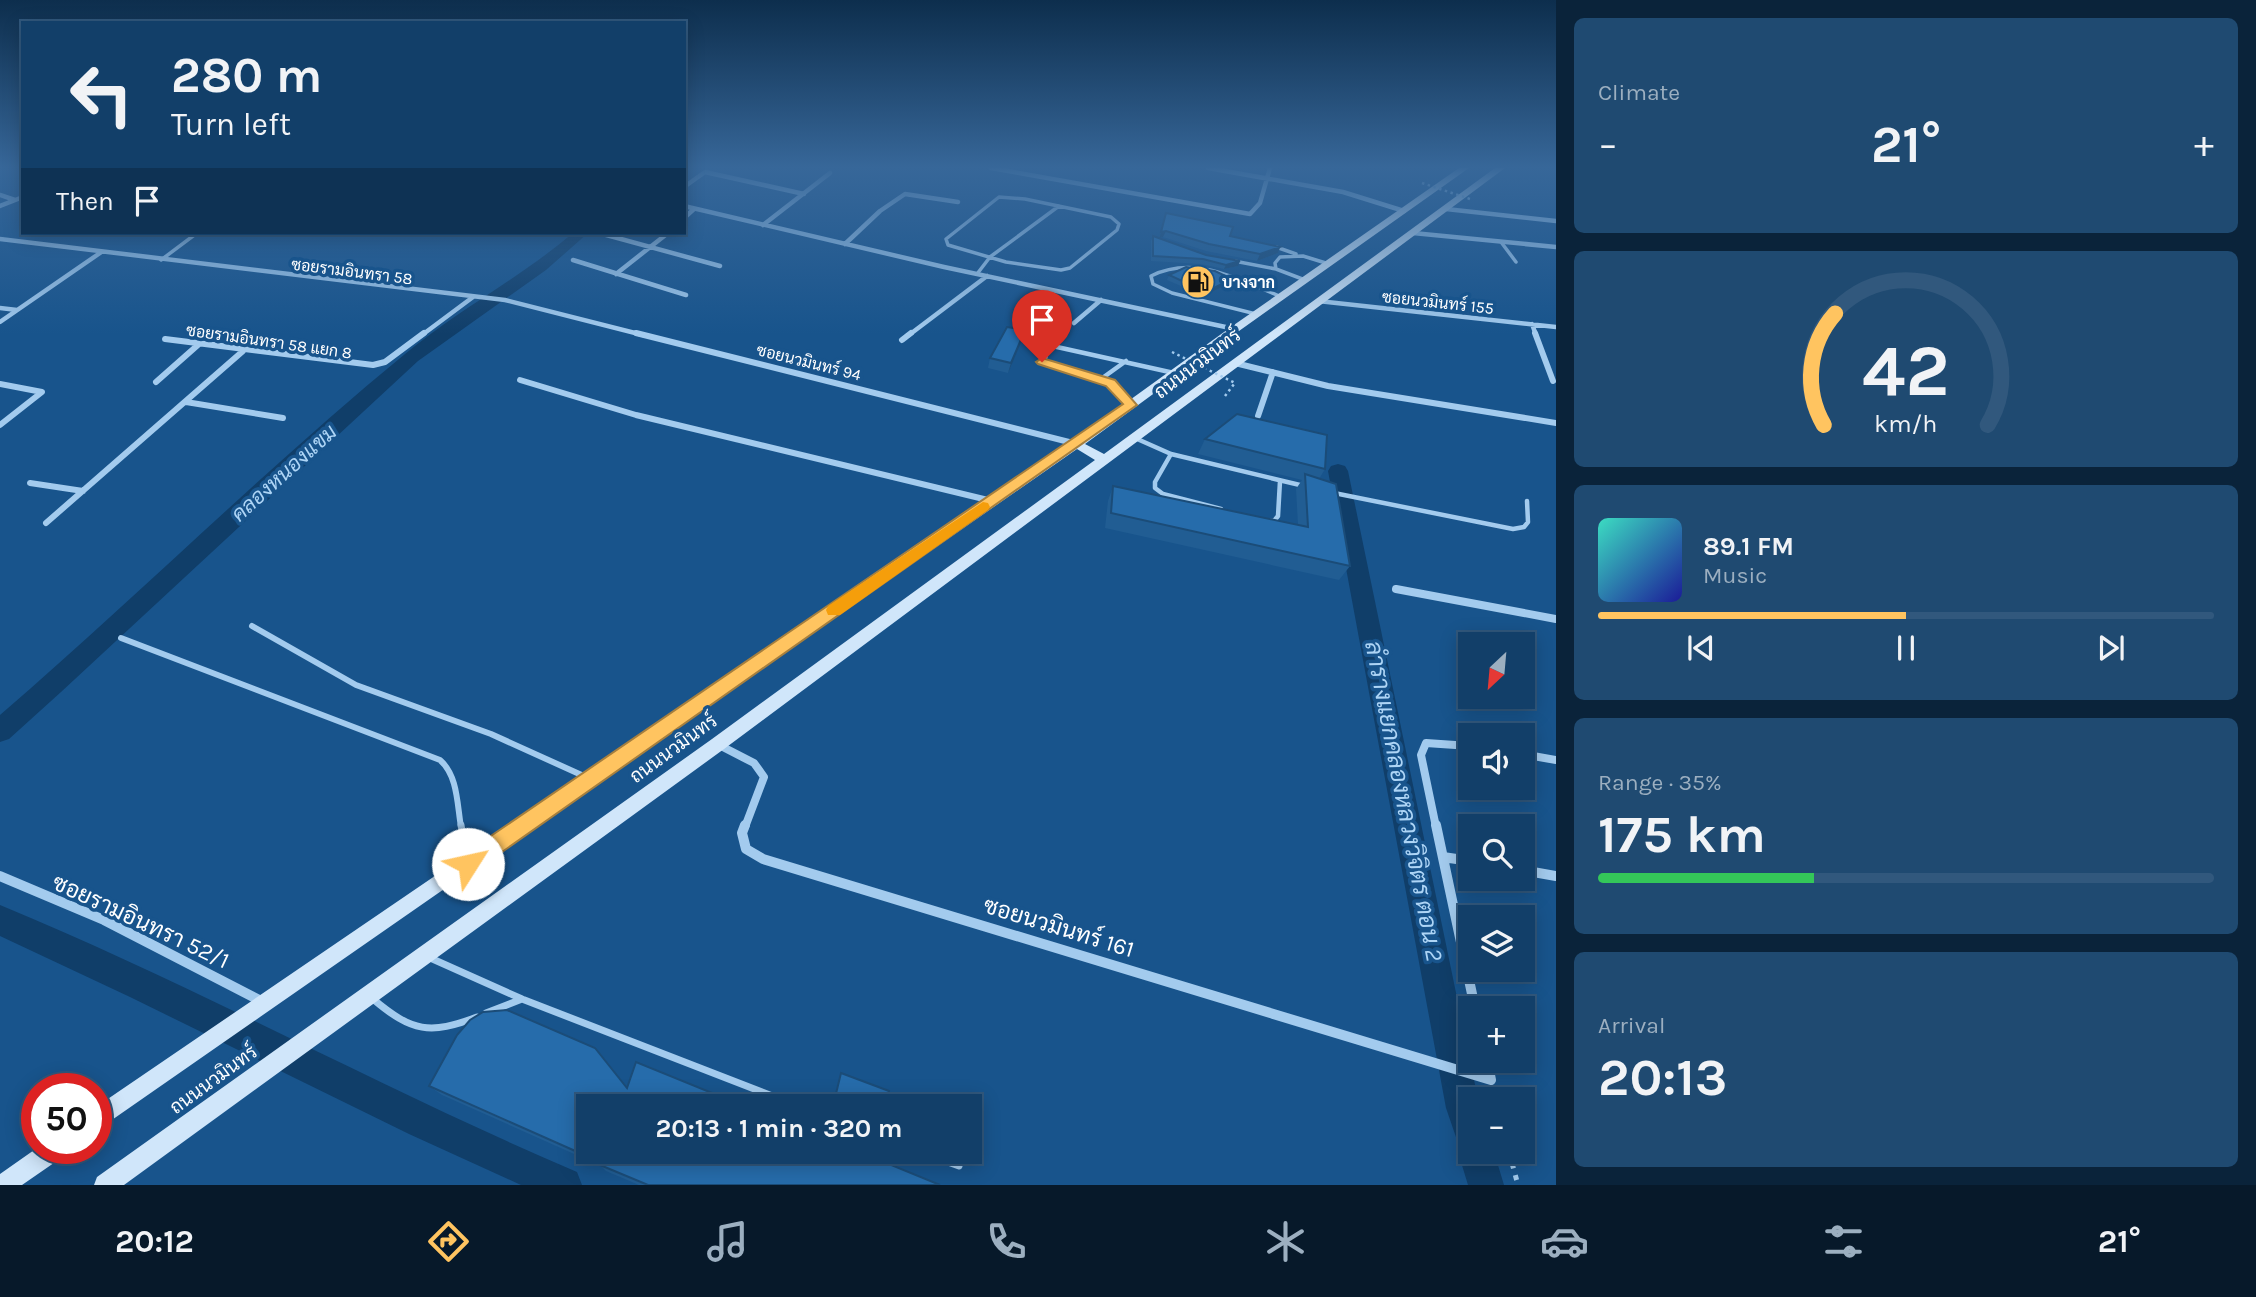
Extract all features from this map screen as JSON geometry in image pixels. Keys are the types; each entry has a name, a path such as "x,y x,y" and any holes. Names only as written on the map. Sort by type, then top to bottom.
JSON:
{"main road":[{"name":"ถนนนวมินทร์","path":"112,1109 1077,444 1387,223"},
{"name":"ถนนนวมินทร์","path":"105,1185 718,744 1427,223"},
{"path":"1077,444 1105,460"},
{"path":"4,1185 34,1164"}],"street":[{"path":"756,223 1235,329"},
{"path":"845,244 867,223"},
{"path":"1413,233 1556,247"},
{"path":"607,235 720,266"},
{"path":"616,274 666,235"},
{"name":"ซอยรามอินทรา 58","path":"0,239 505,300 534,307"},
{"path":"0,322 101,253"},
{"path":"573,260 686,295"},
{"path":"902,340 987,276"},
{"name":"ซอยรามอินทรา 58 แยก 8","path":"165,339 243,351 373,365 385,362 476,297"},
{"path":"1074,323 1101,300"},
{"name":"ซอยนวมินทร์ 155","path":"1318,301 1556,327"},
{"name":"ซอยนวมินทร์ 94","path":"534,307 1077,444"},
{"path":"0,308 17,310"},
{"path":"1532,324 1553,381"},
{"path":"156,382 199,344"},
{"path":"46,523 243,351"},
{"path":"1235,363 1328,386 1556,423"},
{"path":"1258,416 1273,372"},
{"path":"520,380 636,415 992,501"},
{"path":"0,384 42,392 0,425"},
{"path":"186,402 283,418"},
{"path":"30,483 83,491"},
{"path":"1396,589 1556,619"},
{"path":"1458,745 1426,743 1421,755 1472,996"},
{"name":"ซอยนวมินทร์ 161","path":"718,744 754,763 764,777 742,833 746,849 763,859 1458,1072"},
{"path":"1535,756 1556,760"},
{"path":"1443,857 1458,860"},
{"path":"1535,872 1556,876"},
{"name":"ซอยรามอินทรา 52/1","path":"0,876 104,920 264,1003"},
{"name":"ซอยนวมินทร์ 161","path":"1464,1073 1491,1080 1489,1073"}],"lane":[{"path":"966,223 946,239 954,248 1051,270 1066,270 1117,230 1117,223"},
{"path":"977,274 990,257 1036,223"},
{"path":"161,260 194,235"},
{"path":"1501,242 1516,262"},
{"path":"1264,244 1329,264"},
{"path":"1276,269 1275,263 1280,257 1299,255"},
{"path":"1231,260 1276,269 1305,280"},
{"path":"1256,314 1172,293 1153,284 1151,276 1166,267 1193,266 1217,272 1282,297"},
{"path":"1130,405 1111,383 1044,363 1048,345 1174,373"},
{"path":"1101,379 1126,361"},
{"path":"1135,438 1171,454 1317,489"},
{"path":"1171,454 1155,482 1155,488 1163,494 1226,510"},
{"path":"1265,520 1274,521 1278,516 1280,481"},
{"path":"1329,492 1369,502 1513,528 1524,527 1528,522 1527,501"},
{"path":"252,626 356,685 491,734 590,779"},
{"path":"121,638 440,760 449,768 453,779 468,864"},
{"path":"424,955 522,999 768,1094"},
{"path":"368,994 400,1023 422,1029 454,1026 522,999"},
{"path":"953,1164 959,1166"}],"path":[{"path":"1172,352 1235,383 1225,396"},
{"path":"1512,1164 1518,1185"}],"building":[{"path":"1163,223 1215,223 1233,227 1230,236 1280,247 1260,254 1161,232"},
{"path":"1153,236 1206,255 1240,261 1226,265 1203,259 1153,256"},
{"name":"บางจาก","path":"1186,267 1215,271 1232,279 1206,292 1169,275"},
{"path":"1007,327 1025,330 1011,363 990,358"},
{"path":"1237,414 1327,435 1325,469 1205,439"},
{"path":"1305,474 1336,484 1350,566 1111,513 1113,486 1308,527"},
{"path":"507,1010 595,1048 627,1088 636,1062 715,1094 576,1094 576,1151 429,1086 457,1035 470,1020 483,1012"},
{"path":"841,1073 889,1091 888,1094 836,1094"},
{"path":"889,1164 940,1185 648,1185 600,1165"}],"waterway":[{"name":"คลองหนองแขม","path":"0,731 412,357 520,282 579,235"},
{"name":"ลำรางแยกคลองหลวงวิจิตร ตอน 2","path":"1338,471 1459,1087"},
{"path":"0,920 142,985 422,1122 564,1185"},
{"name":"ลำรางแยกคลองหลวงวิจิตร ตอน 2","path":"1480,1164 1486,1185"}],"slow traffic":[{"path":"834,610 983,507"}],"place":[{"name":"บางจาก","path":"1198,282"}],"route":[{"path":"468,864 1130,405 1111,383 1042,362"}]}
